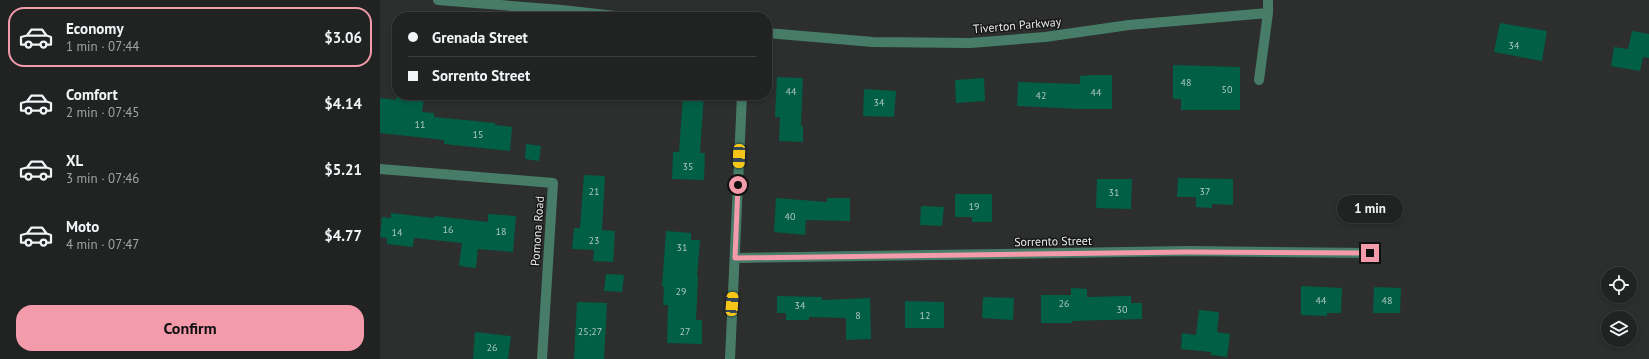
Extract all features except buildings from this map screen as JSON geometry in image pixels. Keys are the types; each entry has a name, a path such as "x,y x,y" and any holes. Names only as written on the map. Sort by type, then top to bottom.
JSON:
{"street":[{"path":"438,0 580,12"},
{"path":"1259,80 1268,13 1268,0"},
{"name":"Tiverton Parkway","path":"772,33 873,42 970,43 1045,37 1129,25 1268,13"},
{"path":"730,359 742,100"},
{"name":"Pomona Road","path":"380,169 553,183 542,359"},
{"name":"Sorrento Street","path":"735,258 1188,252 1370,253"}],"route":[{"path":"738,185 735,258 1188,252 1370,253"}]}
